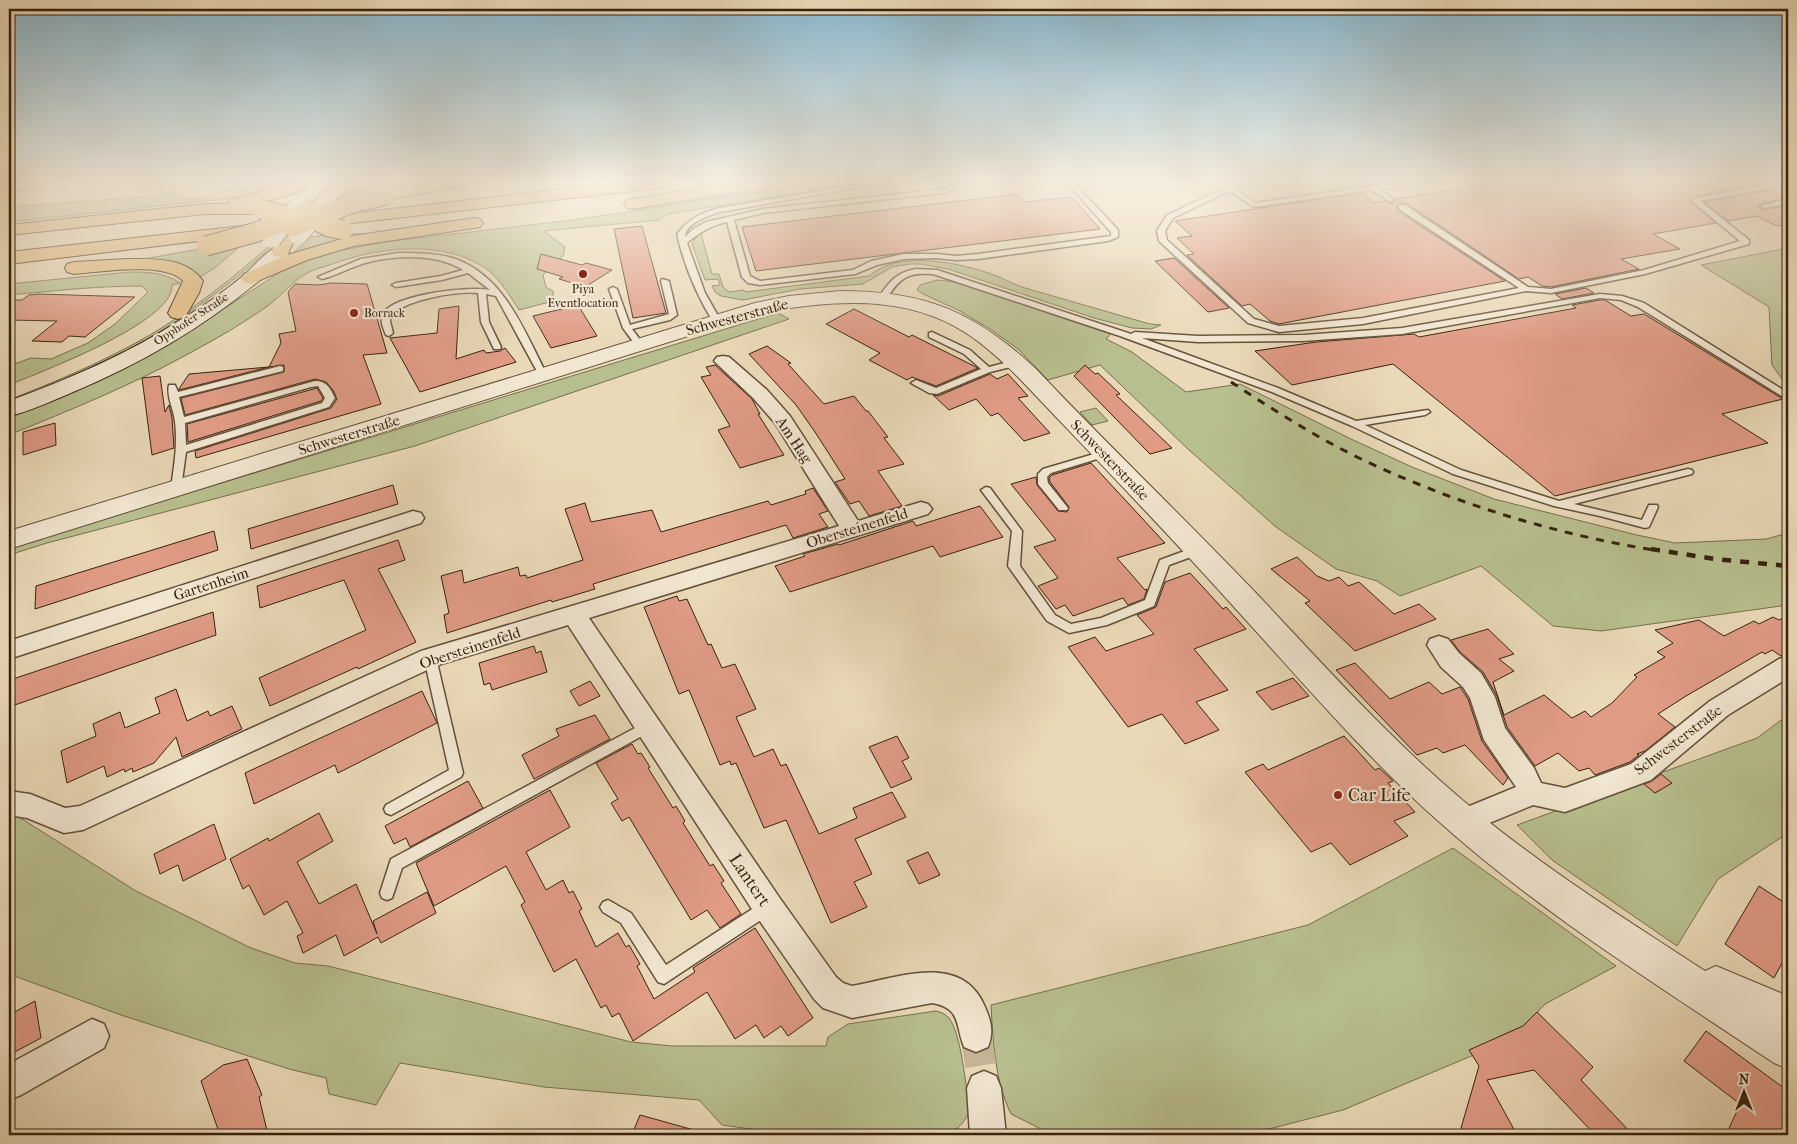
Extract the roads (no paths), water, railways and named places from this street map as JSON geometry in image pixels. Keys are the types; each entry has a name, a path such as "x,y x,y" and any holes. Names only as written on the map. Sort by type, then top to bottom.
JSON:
{"highway":[{"path":"9,247 103,236"},
{"path":"9,258 196,236"},
{"path":"9,276 152,257 243,236"},
{"path":"251,278 324,248 379,236"},
{"path":"74,268 134,265 178,269 188,274 194,281 178,312"}],"street":[{"name":"Opphofer Straße","path":"9,395 105,354 178,312 284,236"},
{"name":"Opphofer Straße","path":"9,409 81,381 166,338 251,278 285,236"},
{"name":"Schwesterstraße","path":"9,540 543,374 634,337 717,321 762,307 816,298 848,296 883,297 930,309 965,324 1000,348 1016,363 1198,550 1407,771 1465,821 1574,906 1664,964 1787,1023"},
{"name":"Am Hag","path":"723,361 760,394 783,420 852,529"},
{"name":"Obersteinenfeld","path":"9,803 30,806 64,821 84,818 430,658 920,509"},
{"name":"Gartenheim","path":"9,650 413,518"},
{"name":"Lantert","path":"574,615 768,906 825,988 834,997 852,1002 932,987 951,990 965,1001 972,1015 976,1036"},
{"path":"1439,645 1450,660 1472,680 1482,697 1493,732 1524,776 1532,793 1465,821"},
{"name":"Schwesterstraße","path":"1532,793 1565,800 1641,772 1719,708 1788,666"},
{"path":"9,1083 92,1036"},
{"path":"984,1088 988,1135"}],"lane":[{"path":"682,236 701,293 717,321"},
{"path":"683,243 690,236"},
{"path":"735,236 746,277 751,281 760,283 855,272 879,261 900,256 956,259 1108,240 1114,236"},
{"path":"1162,236 1163,241 1251,321 1279,329 1363,321 1526,289 1551,291 1646,272 1746,242 1739,236"},
{"path":"1446,236 1526,289"},
{"path":"322,277 364,260 398,255 426,256 456,262 482,278 500,295 543,374"},
{"path":"396,285 433,280 470,270"},
{"path":"883,297 895,279 904,273 916,270 934,272 1123,334 1275,390 1355,424 1457,472 1558,504 1600,512 1645,524 1653,507"},
{"path":"613,289 634,337 673,315 665,281"},
{"path":"389,333 385,321 388,314 399,305 459,291 482,290 500,295"},
{"path":"482,290 485,322 497,347"},
{"path":"1123,334 1198,339 1284,338 1402,331 1600,296 1622,298 1641,305 1788,397"},
{"path":"932,335 967,352 987,370"},
{"path":"916,383 932,391 937,391 987,370 1016,363"},
{"path":"176,488 181,450 180,421 173,392 280,369"},
{"path":"180,421 310,384 322,383 325,385 330,398 326,405 319,408 181,450"},
{"path":"1355,424 1425,412"},
{"path":"1063,508 1043,484 1042,476 1047,471 1104,454"},
{"path":"1558,504 1688,472"},
{"path":"986,490 1017,531 1014,566 1051,618 1069,629 1103,622 1150,603 1164,563 1198,550"},
{"path":"391,809 456,773 430,658"},
{"path":"387,893 396,864 648,726"},
{"path":"608,907 626,918 664,976 768,906"}],"tunnel":[{"path":"976,1035 984,1088"}],"railway":[{"path":"1231,382 1342,450 1431,489 1468,503 1544,526 1582,536 1660,551"},
{"path":"1651,549 1715,559 1788,566"}],"place":[{"name":"Piya Eventlocation","path":"583,274"},
{"name":"Borrack","path":"354,313"},
{"name":"Car Life","path":"1338,795"}]}
